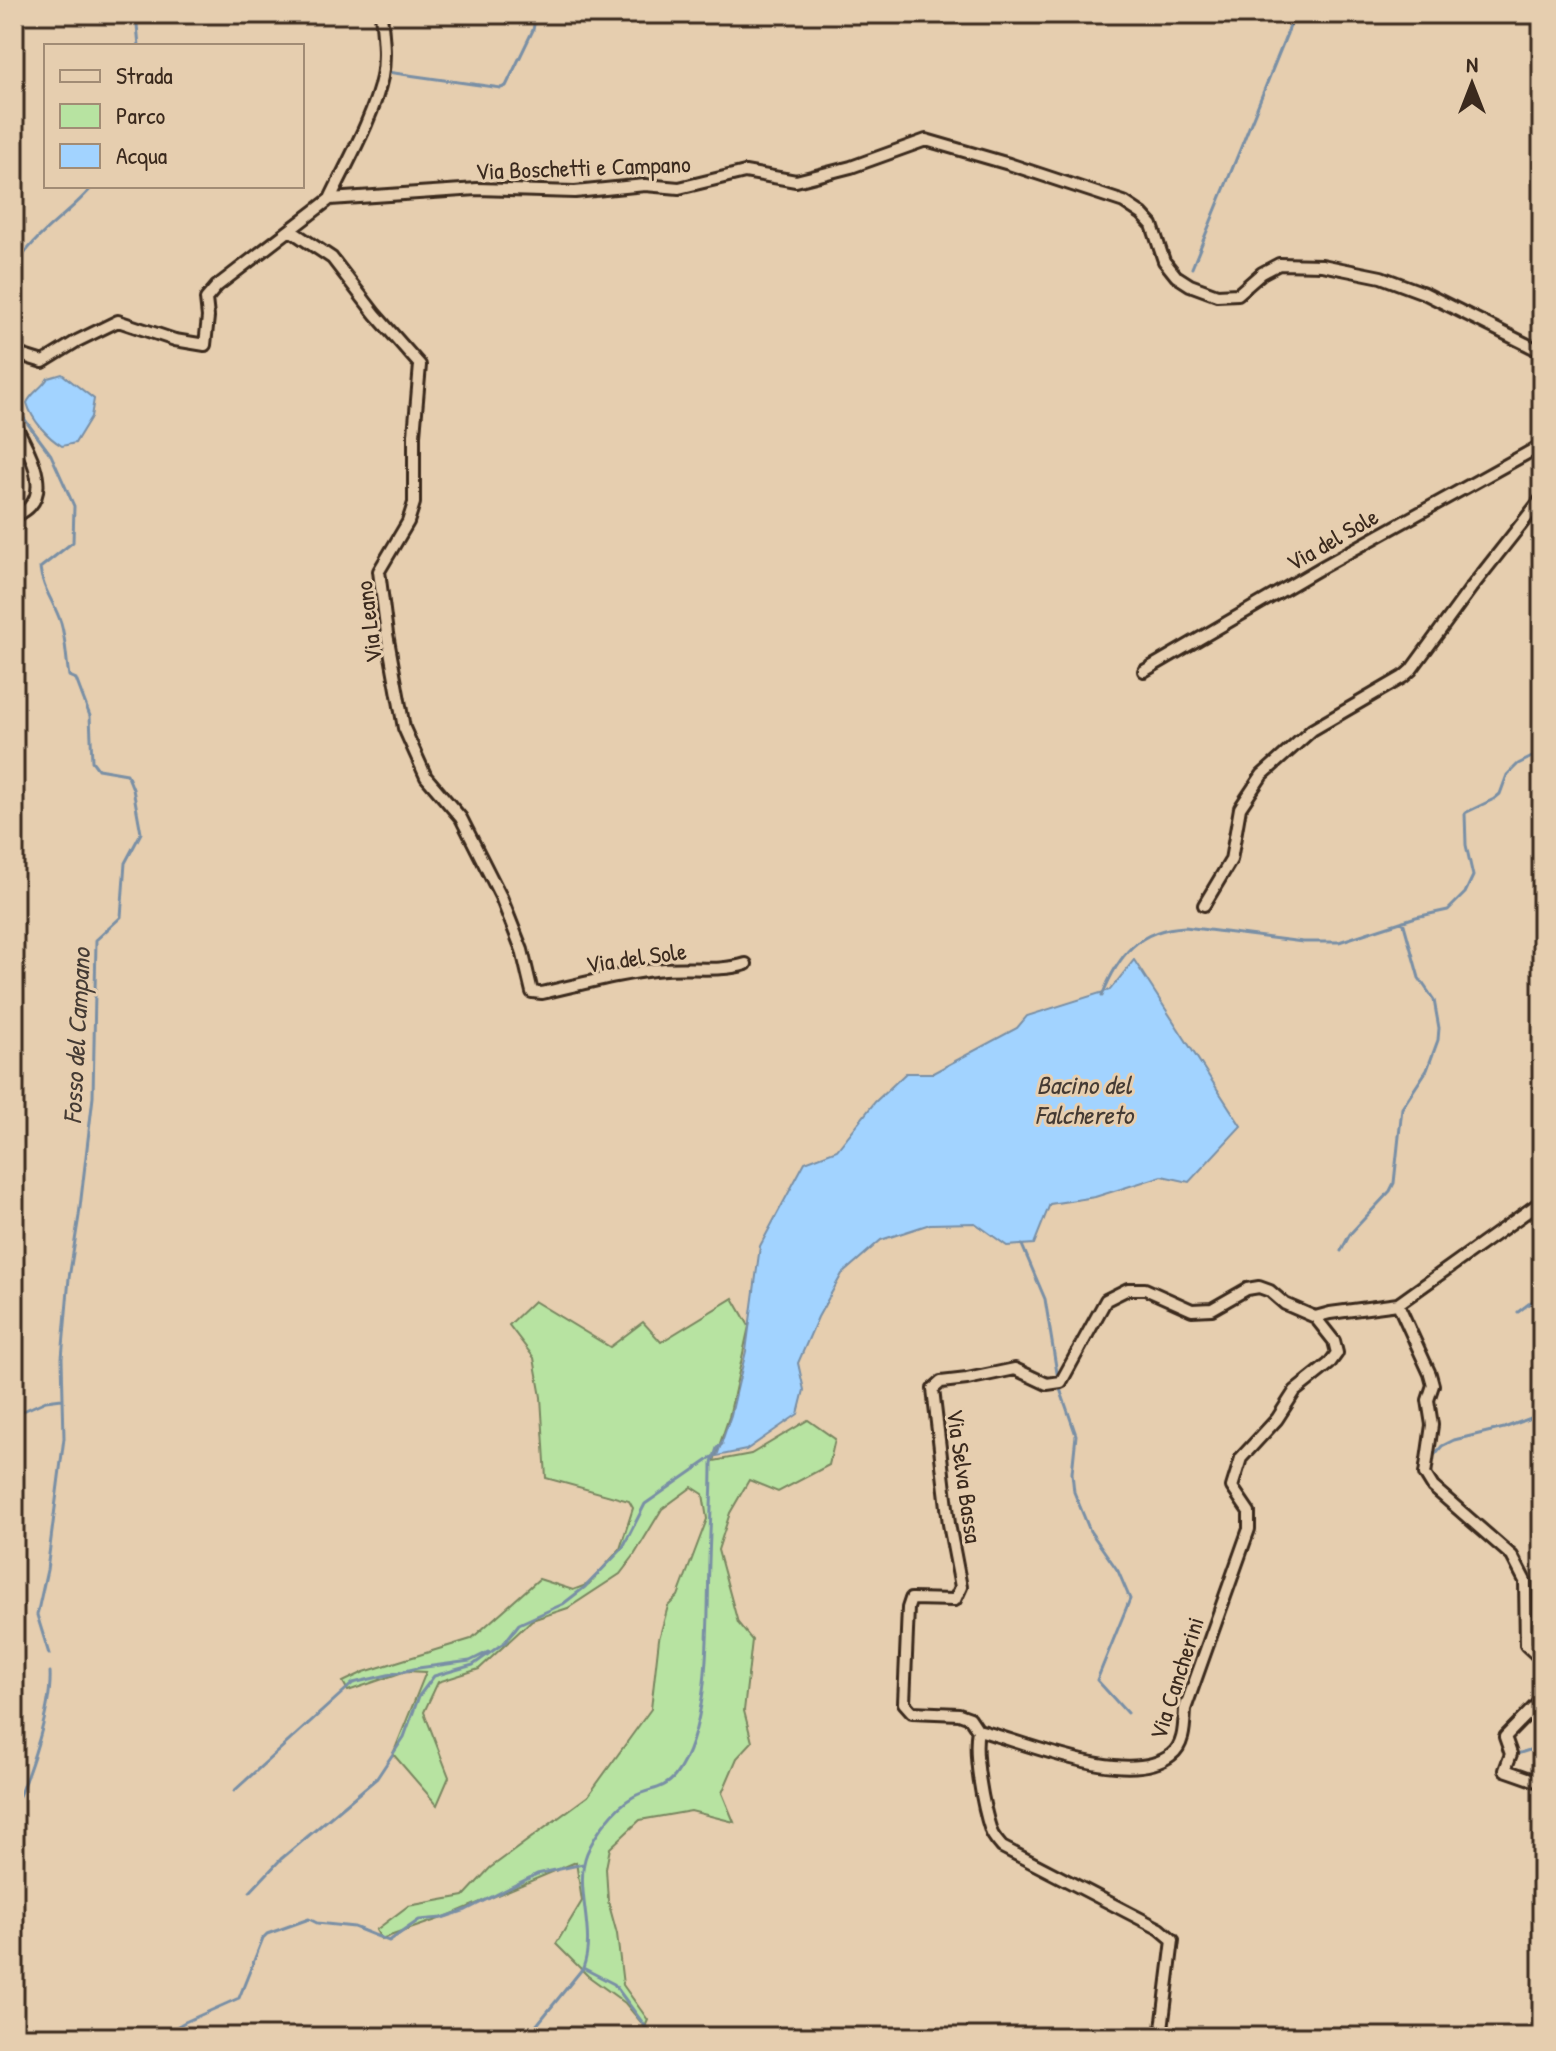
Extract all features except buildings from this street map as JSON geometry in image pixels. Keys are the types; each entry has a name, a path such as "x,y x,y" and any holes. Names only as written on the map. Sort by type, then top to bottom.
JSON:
{"street":[{"path":"14,353 43,362 118,321 175,340 205,345 206,299 217,286 330,199 352,156 381,80 384,61 381,14"},
{"name":"Via Boschetti e Campano","path":"330,199 477,189 575,192 645,185 679,188 745,172 796,181 851,167 915,142 932,140 1124,202 1152,225 1164,261 1171,271 1190,285 1217,295 1238,294 1262,273 1279,264 1322,265 1381,277 1424,293 1542,352"},
{"name":"Via Leano","path":"290,230 332,258 420,365 414,435 414,503 408,522 379,571 387,634 404,728 426,777 461,818 501,897 522,950 532,992"},
{"path":"14,423 34,458 36,497 30,507 14,517"},
{"name":"Via del Sole","path":"1144,671 1324,566 1542,445"},
{"path":"1204,905 1231,860 1240,808 1262,775 1312,730 1411,670 1542,498"},
{"name":"Via del Sole","path":"532,992 542,993 636,973 731,968 746,964"},
{"path":"1315,1317 1398,1304 1542,1201"},
{"name":"Via Selva Bassa","path":"978,1730 970,1718 959,1714 912,1712 904,1703 911,1599 955,1600 961,1587 947,1509 933,1389 941,1382 1015,1369 1047,1384 1061,1382 1106,1300 1128,1289 1145,1289 1192,1310 1212,1309 1247,1289 1259,1287 1270,1291 1285,1304 1315,1317"},
{"path":"1398,1304 1433,1385 1428,1400 1432,1425 1425,1474 1433,1487 1512,1556 1525,1581 1526,1645 1542,1660"},
{"name":"Via Cancherini","path":"978,1730 1009,1738 1027,1747 1128,1767 1152,1764 1173,1754 1183,1735 1185,1709 1249,1529 1249,1512 1232,1487 1241,1458 1277,1419 1295,1391 1329,1364 1337,1353 1334,1341 1315,1317"},
{"path":"1542,1699 1505,1737 1511,1754 1505,1770 1542,1783"},
{"path":"978,1730 976,1740 982,1790 992,1833 1002,1847 1147,1922 1173,1940 1161,2037"}],"green space":[{"path":"733,1298 749,1326 729,1417 714,1461 751,1454 808,1420 835,1439 829,1465 778,1492 749,1480 730,1513 718,1550 738,1623 752,1640 744,1711 752,1742 737,1758 722,1793 734,1822 691,1811 640,1820 610,1848 606,1868 608,1901 617,1934 623,1985 648,2020 645,2027 625,2003 588,1976 556,1944 582,1901 576,1862 445,1917 381,1939 376,1930 408,1906 464,1896 490,1868 588,1796 651,1709 659,1639 668,1606 678,1596 707,1519 703,1494 692,1487 662,1509 620,1574 568,1608 532,1620 479,1669 438,1682 424,1712 449,1777 437,1805 393,1754 426,1672 406,1671 348,1691 343,1682 364,1672 471,1639 539,1579 573,1590 589,1584 620,1549 633,1508 629,1501 546,1478 541,1397 534,1358 509,1325 534,1301 610,1347 643,1322 661,1342"}],"water":[{"path":"62,374 94,399 91,417 75,443 62,446 41,428 27,403 48,378"},
{"name":"Bacino del Falchereto","path":"1134,960 1241,1126 1189,1182 1162,1176 1095,1197 1050,1204 1034,1244 1007,1246 975,1223 930,1224 881,1240 842,1274 818,1317 798,1363 804,1390 798,1414 746,1450 717,1456 731,1415 746,1351 760,1246 805,1162 837,1150 875,1102 906,1073 933,1073 1017,1028 1027,1016 1110,990"}],"waterway":[{"name":"Fosso del Campano","path":"136,14 139,44"},
{"path":"387,72 501,88 506,86 533,30 536,14"},
{"path":"1192,268 1295,14"},
{"name":"Fosso del Campano","path":"14,271 39,237 91,188"},
{"name":"Fosso del Campano","path":"14,405 51,455 74,506 73,542 40,568 41,575 61,623 69,676 76,679 90,716 92,761 98,769 127,774 141,833 125,863 121,917 96,940 93,1097 69,1278 62,1358 64,1438 47,1570 37,1615 49,1654"},
{"path":"1102,996 1115,968 1132,947 1155,933 1169,929 1185,927 1303,942 1339,942 1448,910 1465,893 1473,876 1466,845 1465,813 1494,799 1500,794 1507,775 1518,764 1542,752"},
{"path":"1341,1251 1350,1234 1394,1183 1402,1108 1427,1070 1438,1040 1434,1000 1419,978 1403,921"},
{"path":"1022,1245 1045,1299 1058,1379"},
{"path":"1518,1312 1542,1294"},
{"path":"1059,1386 1076,1435 1072,1473 1074,1492 1090,1531 1118,1571 1130,1599 1097,1680 1127,1713"},
{"path":"14,1415 46,1401 62,1399"},
{"path":"1431,1459 1442,1446 1454,1440 1504,1428 1542,1414"},
{"path":"527,2037 583,1968 588,1940 582,1880 587,1853 619,1807 675,1776 696,1730 707,1642 712,1463 717,1448 722,1444"},
{"path":"250,1892 281,1859 377,1778 404,1737 419,1696 434,1676 473,1665 505,1642 519,1624 563,1604 585,1587 622,1549 645,1504 714,1456"},
{"path":"234,1791 353,1683 418,1668 470,1661 488,1652"},
{"name":"Fosso del Campano","path":"14,1807 39,1740 50,1672"},
{"path":"1514,1755 1542,1746"},
{"path":"159,2037 239,1998 267,1934 309,1919 317,1923 354,1927 389,1941 419,1920 442,1918 466,1910 537,1874 583,1864"},
{"path":"583,1968 614,1984 653,2037"}]}
